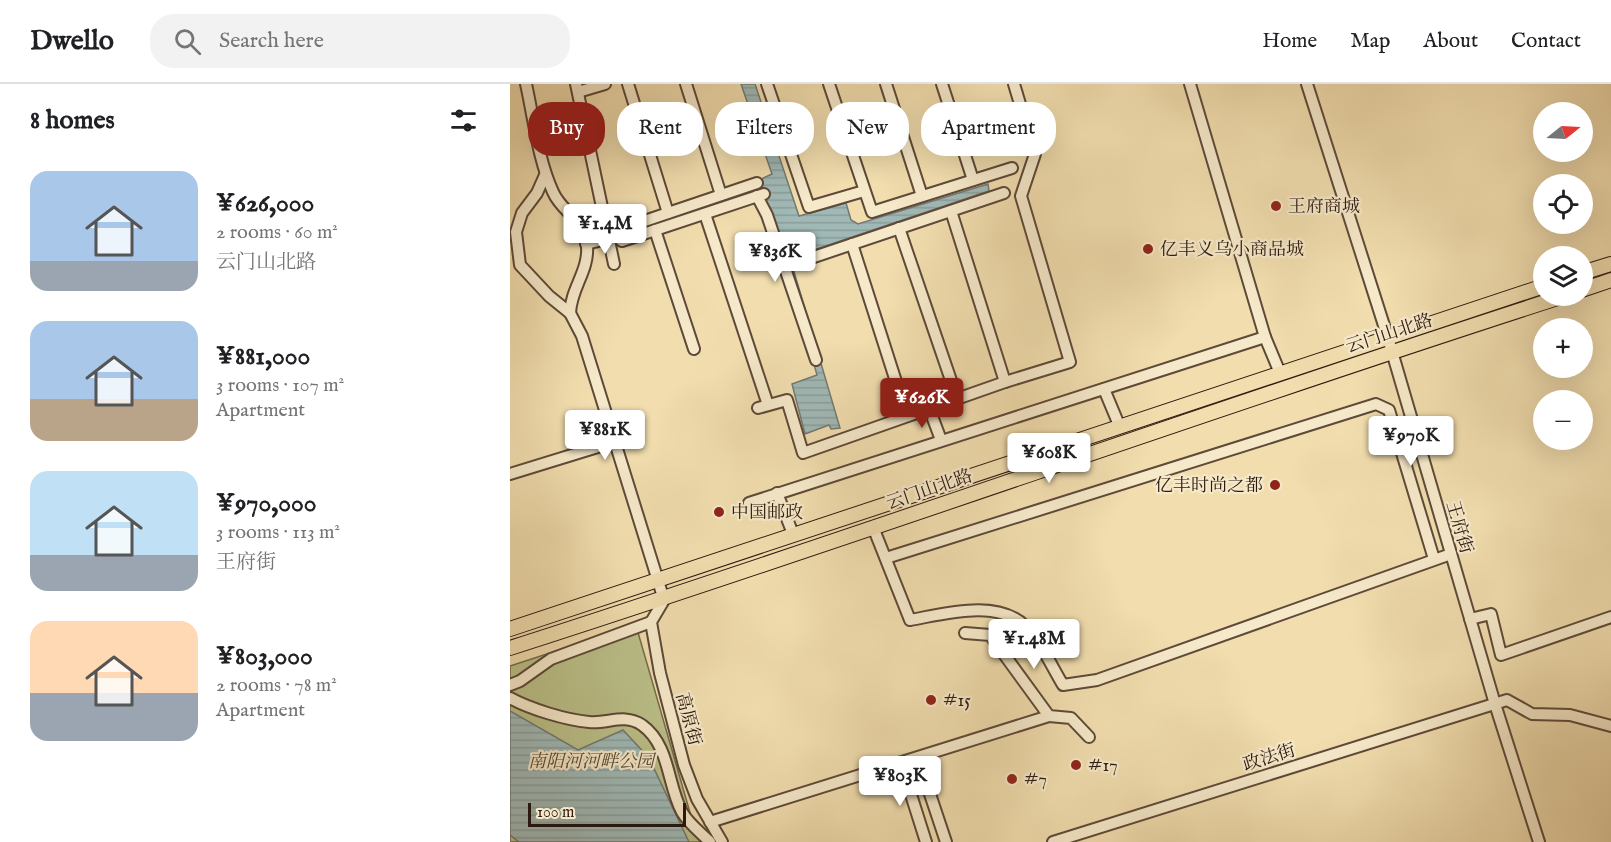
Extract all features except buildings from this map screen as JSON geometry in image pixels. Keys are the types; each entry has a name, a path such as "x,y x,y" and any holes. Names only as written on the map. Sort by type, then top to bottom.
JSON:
{"main road":[{"path":"1593,270 1611,264"},
{"path":"1593,286 1611,280"},
{"name":"云门山北路","path":"510,648 663,600 873,527 1390,345 1533,290"},
{"name":"云门山北路","path":"515,627 658,582 793,534 1280,373 1533,305"}],"street":[{"path":"526,84 545,174 556,200 579,223 586,244 585,267 573,293 570,312"},
{"path":"604,84 577,88 613,238 614,264"},
{"path":"628,84 668,213"},
{"path":"686,84 721,195"},
{"path":"767,84 809,207 864,191"},
{"path":"829,84 872,212 1012,168"},
{"path":"886,84 922,196"},
{"path":"942,84 974,180"},
{"path":"705,213 763,406 787,400 803,453 957,398 1070,362 1021,195 1035,154 1014,84"},
{"path":"1190,84 1265,337 1280,373"},
{"name":"王府街","path":"1307,84 1390,345 1495,704 1539,842"},
{"path":"510,684 520,681 551,659 651,622 663,600 582,336 570,312 530,278 520,265 516,232 522,213 537,193 545,174"},
{"path":"613,238 618,230 757,183"},
{"path":"802,261 1004,193"},
{"path":"586,244 613,238 622,242 761,195 816,360"},
{"path":"951,211 1005,382"},
{"path":"899,228 957,398"},
{"path":"655,230 694,349"},
{"path":"852,244 907,416"},
{"path":"749,503 1265,337"},
{"path":"1104,389 1119,425"},
{"path":"886,558 1376,404 1389,410 1434,559"},
{"path":"929,408 941,440"},
{"path":"510,474 614,442"},
{"path":"777,493 793,534"},
{"path":"873,527 910,620 971,610 1004,614 1026,626 1063,685 1097,680 1451,554"},
{"path":"1470,619 1491,614 1501,655 1611,617"},
{"name":"高原街","path":"651,622 660,674 684,765 710,822 722,842"},
{"path":"965,633 990,635 1050,716"},
{"path":"510,698 577,720 598,723 623,718 641,725 650,732 662,751 683,813 710,842"},
{"path":"1495,704 1508,700 1532,714 1570,715 1611,726"},
{"name":"政法街","path":"1053,842 1495,704"},
{"path":"710,822 1050,716 1071,718 1089,737"},
{"path":"1594,721 1611,719"},
{"path":"918,758 946,842"},
{"path":"901,763 926,842"}],"green space":[{"name":"南阳河河畔公园","path":"635,622 691,816 702,842 510,842 510,666 626,628"}],"water":[{"path":"741,84 755,84 761,102 747,102"},
{"path":"766,156 779,156 799,216 846,203 851,220 858,224 988,184 989,191 790,258 840,428 831,429 829,425 805,434 792,384 817,375 770,209 759,192 623,237 621,234 755,189 763,178 772,174"},
{"path":"510,711 578,750 623,730 649,758 689,842 519,842 510,835"}],"place":[{"name":"王府商城","path":"1276,206"},
{"name":"亿丰义乌小商品城","path":"1148,249"},
{"name":"亿丰时尚之都","path":"1275,485"},
{"name":"中国邮政","path":"719,512"},
{"name":"#15","path":"931,700"},
{"name":"#17","path":"1076,765"},
{"name":"#7","path":"1012,779"}]}
